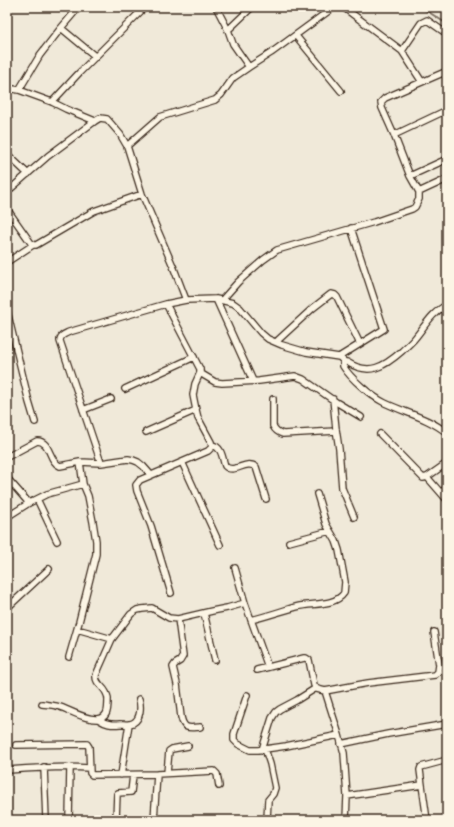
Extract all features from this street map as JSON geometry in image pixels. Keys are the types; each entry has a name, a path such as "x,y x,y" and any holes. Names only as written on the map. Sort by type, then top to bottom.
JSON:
{"street":[{"path":"19,90 40,56 78,7"},
{"path":"52,102 145,7"},
{"path":"216,7 228,30 233,44 249,67"},
{"path":"228,30 252,7"},
{"path":"127,146 160,117 215,100 221,95 233,78 271,54 334,7"},
{"path":"343,7 402,51 422,82"},
{"path":"402,51 422,24 427,20 447,34"},
{"path":"61,28 96,57"},
{"path":"296,36 341,91"},
{"path":"219,299 263,260 277,250 412,210 415,207 419,199 419,192 410,176 382,108 381,102 385,98 445,72"},
{"path":"7,88 19,90 52,102 66,110 95,121"},
{"path":"394,135 447,110"},
{"path":"7,192 48,156 95,121 100,118 107,119 120,134 127,146 142,194 186,300"},
{"path":"7,154 28,174"},
{"path":"410,176 447,159"},
{"path":"419,192 447,179"},
{"path":"7,262 33,245 39,243 94,210 142,194"},
{"path":"7,209 33,245"},
{"path":"339,357 384,330 351,228"},
{"path":"276,342 313,308 331,294 337,297 360,344"},
{"path":"219,299 253,381"},
{"path":"101,463 60,341 61,336 69,332 166,304 186,300 219,299 233,303 240,308 268,339 306,352 339,357 345,362 359,369 366,370 380,367 396,357 414,339 436,312 447,305"},
{"path":"166,304 200,369 200,373 193,389 198,418 212,445 219,449 227,468 231,469 249,464 256,467 266,499"},
{"path":"7,311 35,422"},
{"path":"125,389 194,357"},
{"path":"345,362 343,364 344,368 360,386 384,403 433,423 447,433"},
{"path":"200,373 218,383 295,376 303,378 361,417"},
{"path":"83,410 111,399"},
{"path":"273,399 273,426 280,433 336,431"},
{"path":"333,399 342,488 354,517"},
{"path":"146,432 196,410"},
{"path":"380,434 421,477 427,477 447,463"},
{"path":"7,457 39,440 45,444 54,462 60,466 80,462 101,463 128,459 133,460 143,466 151,475"},
{"path":"171,593 151,526 136,489 136,485 140,480 208,451 212,445"},
{"path":"69,657 96,554 96,541 93,522 88,496 83,484 80,462"},
{"path":"182,462 220,545"},
{"path":"427,477 447,500"},
{"path":"7,478 29,503"},
{"path":"7,517 47,494 83,484"},
{"path":"441,493 447,487"},
{"path":"251,620 301,606 325,603 335,600 343,595 345,591 345,582 339,550 324,518 318,494"},
{"path":"37,499 56,541"},
{"path":"289,542 330,531"},
{"path":"235,568 251,620 268,667"},
{"path":"7,608 48,569"},
{"path":"98,719 106,715 108,700 107,692 97,681 96,675 112,639 131,614 137,610 152,608 169,618 178,620 245,602"},
{"path":"204,613 215,660"},
{"path":"178,620 183,656 180,661 174,664 173,667 177,684 181,718 182,722 188,728 200,727"},
{"path":"77,629 112,639"},
{"path":"316,688 325,691 368,682 435,675 438,672 439,665 434,632"},
{"path":"257,670 306,658 309,660 316,688"},
{"path":"267,820 268,800 273,794 275,788 270,764 264,749 272,718 280,709 316,688"},
{"path":"325,691 344,753 346,820"},
{"path":"247,695 234,734 234,740 238,744 250,750 286,746 339,735"},
{"path":"42,704 59,707 82,716 98,719 111,725 129,724 135,722 139,717 139,699"},
{"path":"122,775 129,724"},
{"path":"341,744 447,724"},
{"path":"16,745 88,744 89,768 92,775 167,774 214,771 217,774 219,786"},
{"path":"167,774 169,751 172,748 188,746"},
{"path":"426,820 420,770 421,767 447,760"},
{"path":"7,770 44,767 89,768"},
{"path":"44,767 46,820"},
{"path":"69,820 70,767"},
{"path":"154,820 157,774"},
{"path":"116,819 117,794 131,792 133,775"},
{"path":"346,796 422,785"}],"waterway":[{"path":"421,7 447,24"}]}
